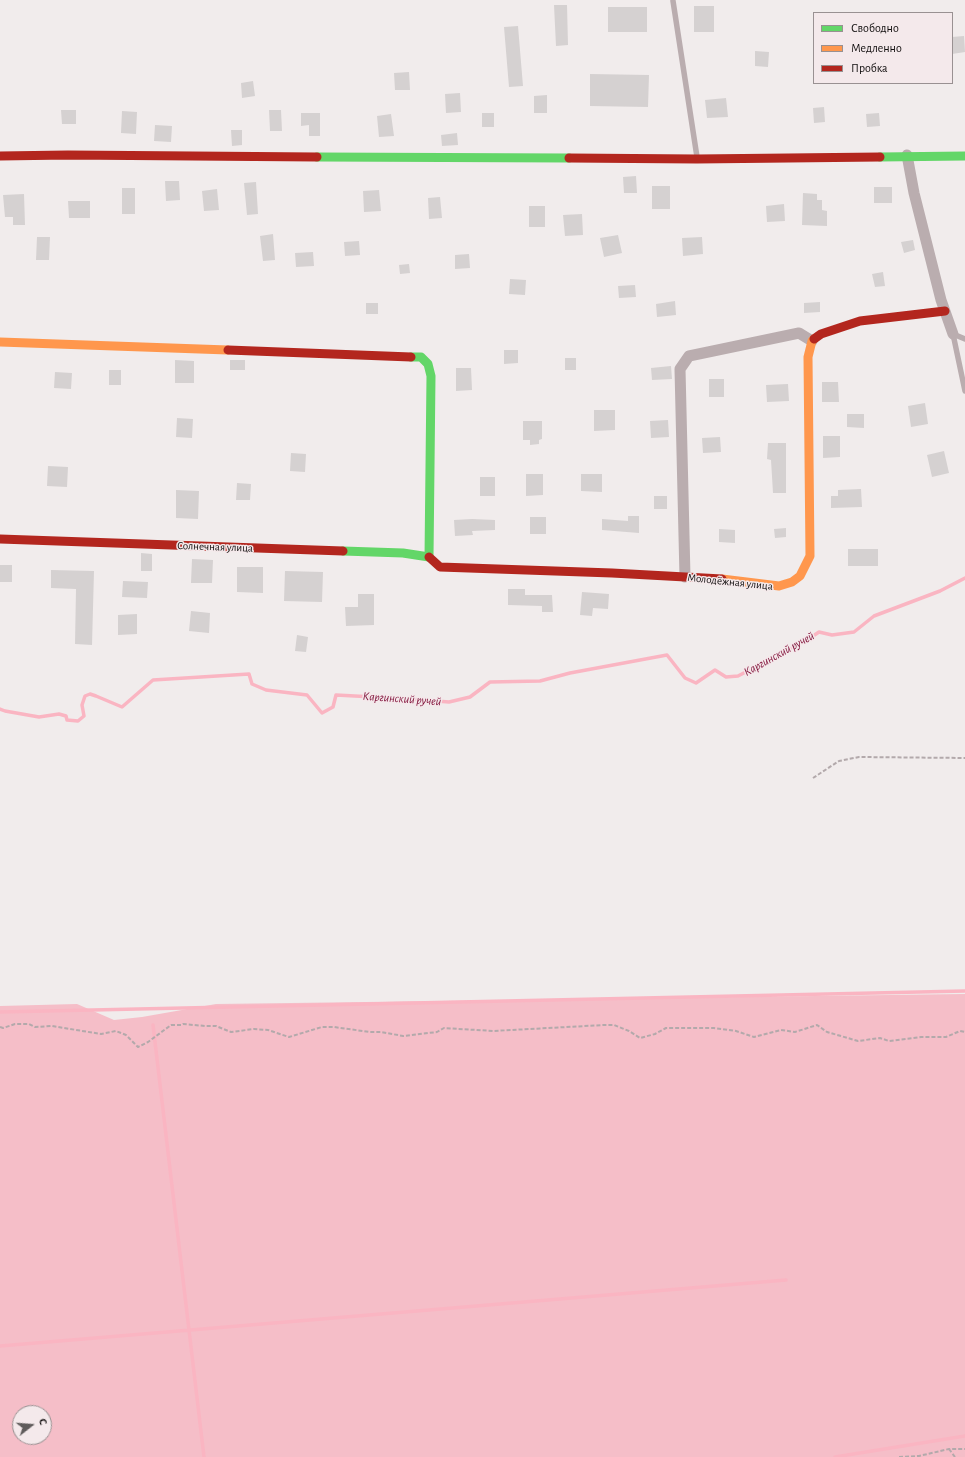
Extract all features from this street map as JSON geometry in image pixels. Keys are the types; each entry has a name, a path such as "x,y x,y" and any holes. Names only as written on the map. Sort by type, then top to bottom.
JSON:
{"street":[{"path":"0,156 68,154 697,159 907,155 965,156"},
{"path":"907,155 914,193 945,311 953,334"},
{"path":"685,577 680,369 689,356 799,333 812,341 821,334 860,320 945,311"},
{"name":"Молодёжная улица","path":"429,557 440,567 710,578 779,586 792,582 800,576 810,556 808,357 812,341"},
{"path":"0,342 421,357 428,364 431,376 429,557"},
{"name":"Солнечная улица","path":"0,540 403,553 429,557"}],"lane":[{"path":"673,1 697,159"},
{"path":"953,334 965,339"},
{"path":"953,334 965,391"}],"path":[{"path":"814,778 839,761 859,757 965,758"},
{"path":"0,1027 3,1028 15,1024 29,1024 35,1027 52,1026 101,1034 116,1031 126,1035 138,1047 148,1042 170,1025 183,1024 216,1026 231,1032 254,1029 268,1030 289,1037 322,1027 381,1032 403,1036 437,1032 444,1028 493,1031 609,1024 614,1024 640,1038 655,1034 666,1028 714,1028 736,1031 754,1037 780,1030 795,1032 817,1025 827,1032 858,1041 880,1038 889,1041 921,1037 946,1038 960,1031 965,1032"},
{"path":"899,1457 919,1456 949,1449 965,1449"},
{"path":"949,1449 955,1457"}],"shaded area":[{"path":"965,994 965,1457 0,1457 0,1006 77,1004 114,1020 142,1017 216,1004"}],"building":[{"path":"554,5 567,5 568,45 556,46"},
{"path":"694,6 714,6 714,32 694,32"},
{"path":"608,7 647,7 647,32 608,32"},
{"path":"518,26 523,86 509,87 504,27"},
{"path":"964,36 965,52 953,54 953,37"},
{"path":"755,51 769,52 768,67 755,66"},
{"path":"409,72 410,90 395,90 394,73"},
{"path":"590,74 649,75 648,107 590,106"},
{"path":"253,81 255,96 242,98 241,83"},
{"path":"460,93 461,112 446,113 445,94"},
{"path":"547,95 547,113 534,113 534,96"},
{"path":"726,98 728,117 707,118 705,100"},
{"path":"824,107 825,122 814,123 813,108"},
{"path":"61,110 76,110 76,124 62,124"},
{"path":"269,110 281,110 282,131 270,131"},
{"path":"122,111 137,112 136,134 121,133"},
{"path":"301,113 320,113 320,136 309,136 309,125 301,126"},
{"path":"482,113 494,113 494,127 482,127"},
{"path":"879,113 880,126 867,127 866,114"},
{"path":"391,114 394,136 379,137 377,116"},
{"path":"155,125 172,126 171,142 154,141"},
{"path":"231,130 242,130 242,145 232,146"},
{"path":"457,133 458,145 442,146 441,135"},
{"path":"636,176 637,193 624,193 623,177"},
{"path":"165,181 179,181 180,200 166,201"},
{"path":"256,182 258,214 247,215 244,183"},
{"path":"652,186 670,186 670,209 652,209"},
{"path":"874,187 892,187 892,203 874,203"},
{"path":"122,188 135,188 135,214 122,214"},
{"path":"217,189 219,210 204,211 202,191"},
{"path":"379,190 381,211 364,212 363,191"},
{"path":"803,193 817,194 817,200 822,200 822,210 827,211 827,226 802,225"},
{"path":"24,194 25,225 13,225 13,217 5,217 3,195"},
{"path":"440,197 442,218 429,219 428,198"},
{"path":"68,201 90,201 90,218 69,218"},
{"path":"784,204 785,221 767,222 766,206"},
{"path":"529,206 545,206 545,227 529,227"},
{"path":"582,214 583,235 565,236 563,215"},
{"path":"273,234 275,260 263,261 260,236"},
{"path":"618,235 622,253 604,257 600,238"},
{"path":"37,237 50,237 49,260 36,260"},
{"path":"702,237 703,254 683,256 682,238"},
{"path":"913,240 915,250 904,253 901,242"},
{"path":"359,241 360,255 345,256 344,242"},
{"path":"313,252 314,266 296,267 295,253"},
{"path":"469,254 470,268 455,269 455,255"},
{"path":"409,264 410,273 400,274 399,265"},
{"path":"883,272 885,286 875,287 872,274"},
{"path":"510,279 526,280 525,295 509,294"},
{"path":"635,285 636,297 619,298 618,286"},
{"path":"675,301 676,315 657,317 656,304"},
{"path":"820,302 820,312 804,313 804,303"},
{"path":"366,303 378,303 378,314 366,314"},
{"path":"504,350 518,350 518,363 504,364"},
{"path":"565,358 576,358 576,370 565,370"},
{"path":"175,360 194,361 194,383 175,383"},
{"path":"230,360 245,360 245,370 230,370"},
{"path":"671,366 672,379 652,380 651,368"},
{"path":"456,368 471,368 472,390 456,391"},
{"path":"109,370 121,370 121,385 109,385"},
{"path":"55,372 72,373 71,389 54,388"},
{"path":"709,379 724,379 724,397 709,397"},
{"path":"822,382 838,382 839,402 822,402"},
{"path":"788,384 789,401 767,402 766,385"},
{"path":"925,403 928,424 911,427 908,406"},
{"path":"594,410 615,410 615,430 594,431"},
{"path":"847,414 864,414 864,428 847,427"},
{"path":"177,418 193,419 192,438 176,437"},
{"path":"668,420 669,437 651,438 650,421"},
{"path":"523,421 542,421 542,439 539,440 539,444 530,445 530,440 523,440"},
{"path":"823,436 840,436 840,457 823,458"},
{"path":"720,437 721,452 703,453 702,438"},
{"path":"768,443 786,443 786,493 773,493 771,460 767,459"},
{"path":"944,451 949,473 932,477 927,455"},
{"path":"291,453 306,454 305,472 290,471"},
{"path":"48,466 68,467 67,487 47,486"},
{"path":"526,474 543,474 543,495 526,496"},
{"path":"581,474 602,474 602,492 581,491"},
{"path":"480,477 495,477 495,496 480,496"},
{"path":"237,483 251,484 250,500 236,500"},
{"path":"861,489 862,507 831,508 831,496 838,496 838,490"},
{"path":"176,490 199,491 198,519 176,518"},
{"path":"654,496 667,496 667,509 654,509"},
{"path":"628,516 639,516 639,533 602,530 602,519 628,521"},
{"path":"530,517 546,517 546,534 530,534"},
{"path":"454,520 495,520 495,530 472,531 473,535 455,536"},
{"path":"786,528 786,537 775,538 774,529"},
{"path":"719,529 735,530 735,543 719,542"},
{"path":"848,549 878,549 878,566 848,566"},
{"path":"141,553 152,554 152,571 141,571"},
{"path":"192,559 213,560 212,583 191,583"},
{"path":"0,565 12,565 12,582 0,582"},
{"path":"237,567 263,567 263,593 237,592"},
{"path":"51,570 94,571 92,645 75,644 76,589 51,588"},
{"path":"285,571 323,572 322,602 284,601"},
{"path":"123,581 148,582 147,598 122,597"},
{"path":"508,589 525,589 525,595 552,595 553,612 542,612 542,606 508,605"},
{"path":"582,592 609,594 608,609 593,608 592,616 580,615"},
{"path":"358,594 374,594 374,625 346,626 345,607 358,607"},
{"path":"191,611 210,613 209,633 189,631"},
{"path":"137,614 137,634 118,635 118,615"},
{"path":"297,635 308,637 306,652 295,651"}],"waterway":[{"name":"Каргинский ручей","path":"0,709 39,717 59,714 66,716 67,720 78,721 84,716 82,705 85,696 90,694 122,707 153,680 249,674 252,684 266,690 307,695 322,713 333,707 336,695 449,702 470,697 490,682 540,681 570,673 667,655 685,678 696,683 715,670 726,677 738,676 807,640 819,632 832,635 854,632 874,616 940,591 965,578"},
{"path":"0,1012 965,991"},
{"path":"153,1025 204,1457"},
{"path":"0,1346 786,1280"},
{"path":"835,1457 965,1436"}],"traffic: fast":[{"path":"880,157 965,156"},
{"path":"317,157 569,158"},
{"path":"411,357 421,357 428,364 431,376 429,557"},
{"path":"343,551 403,553 429,557"}],"traffic: slow":[{"path":"722,579 779,586 792,582 800,576 810,556 808,357 812,341 814,339"},
{"path":"0,342 228,350"}],"traffic: jam":[{"path":"0,156 68,155 317,157"},
{"path":"569,158 697,159 880,157"},
{"path":"814,339 821,334 860,321 945,311"},
{"path":"228,350 411,357"},
{"path":"0,539 343,551"},
{"path":"429,557 440,567 612,573 722,579"}]}
